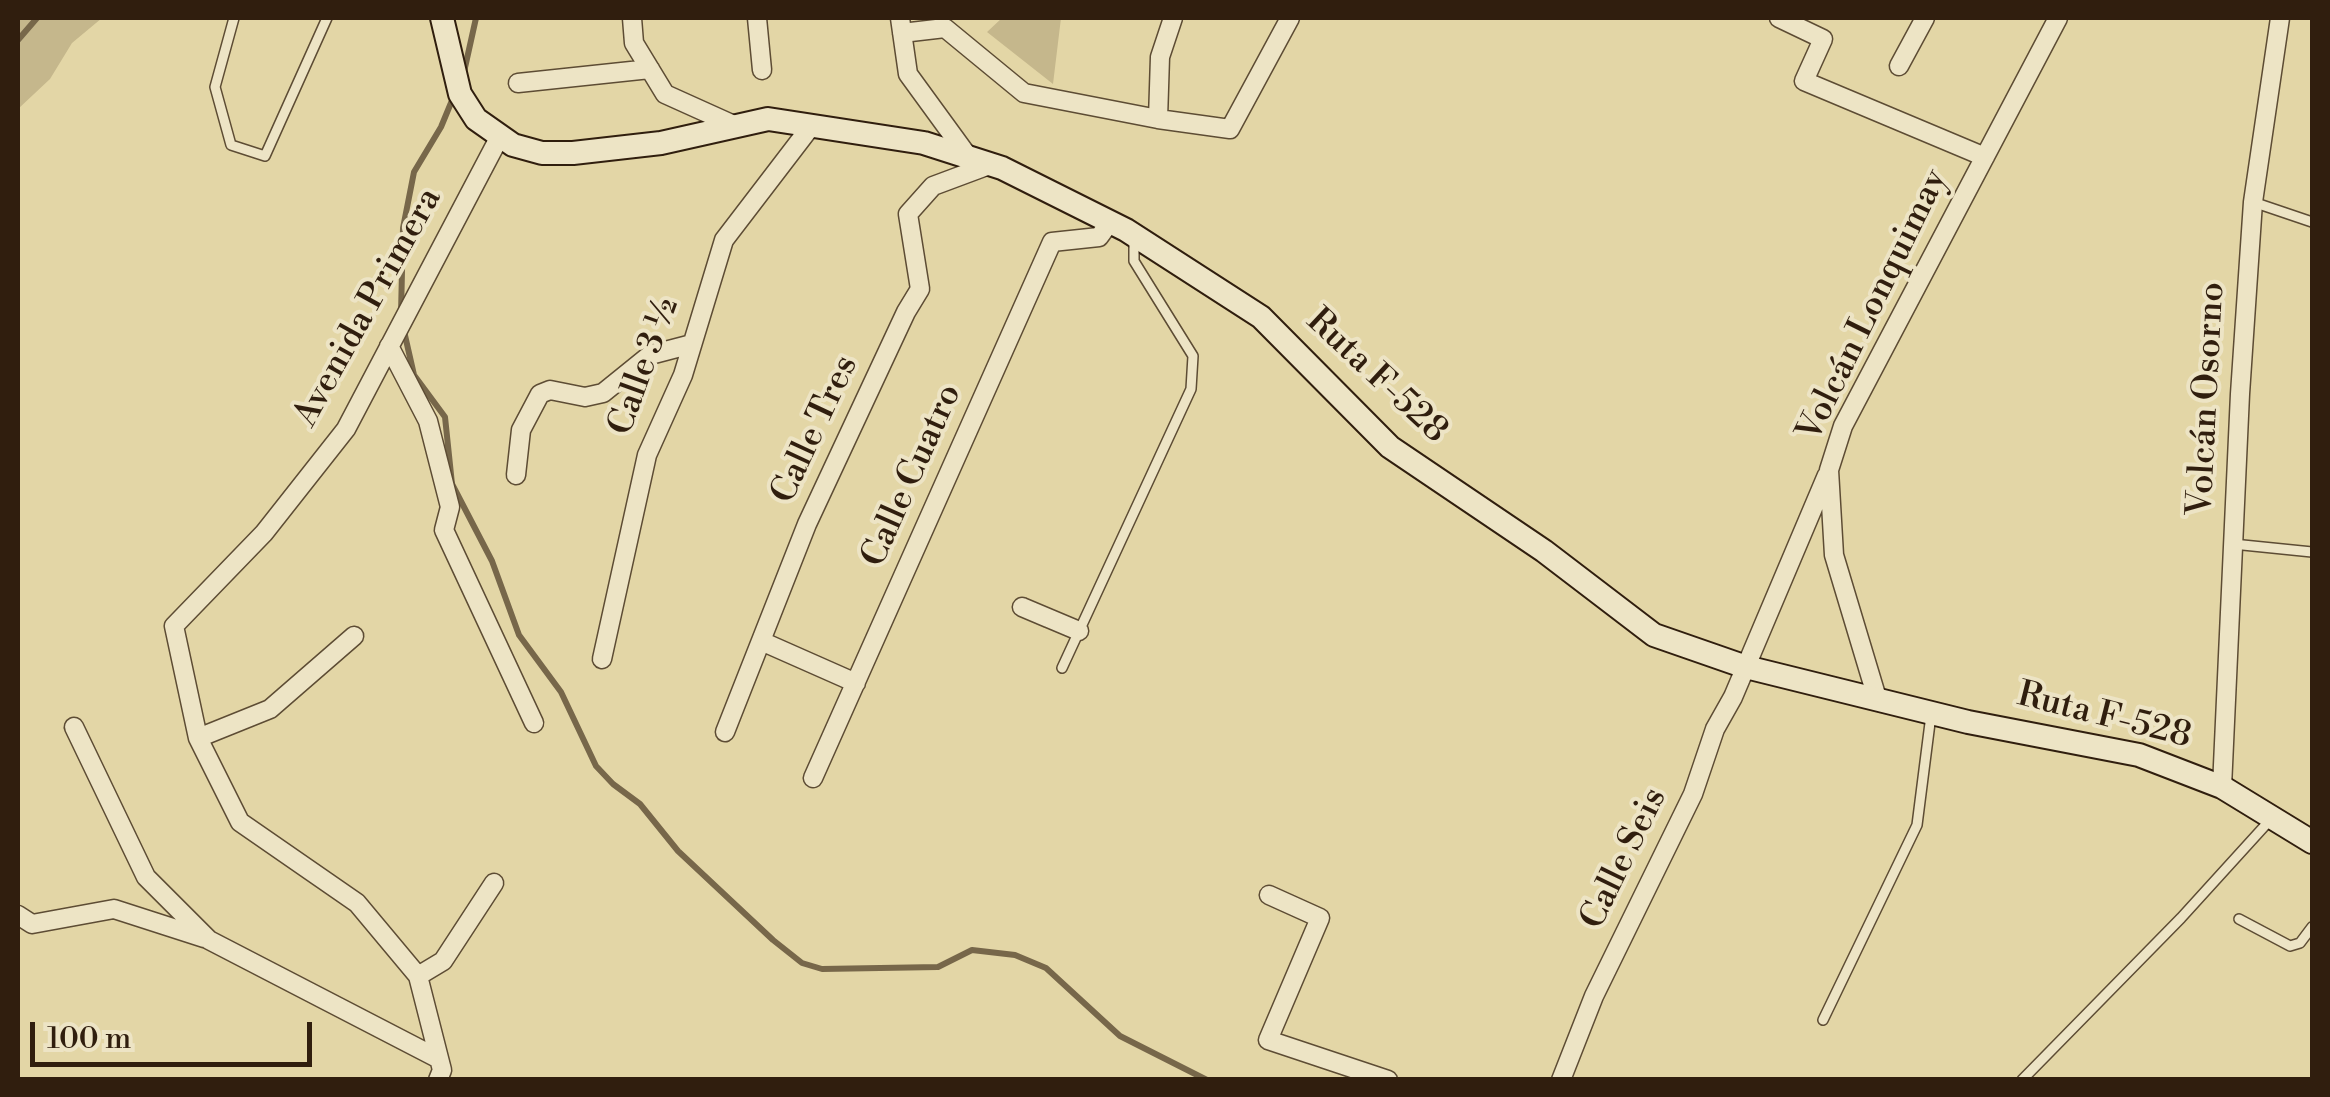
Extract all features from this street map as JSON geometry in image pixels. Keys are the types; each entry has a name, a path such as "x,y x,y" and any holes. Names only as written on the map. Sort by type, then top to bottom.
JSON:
{"main road":[{"name":"Ruta F-528","path":"442,18 460,94 476,119 499,138 527,150 558,154 660,142 768,120 924,143 963,166 992,164 1104,230 1134,235 1261,317 1390,447 1544,551 1654,634 1746,667 1932,712 2139,755 2222,787 2312,842"}],"street":[{"path":"632,18 634,43 664,94 736,126"},
{"path":"757,18 762,70"},
{"path":"1158,119 1160,58 1173,18"},
{"path":"963,166 908,74 901,25 946,28 1024,93 1230,129 1290,18"},
{"path":"1779,18 1823,39 1804,81 1985,157"},
{"path":"1899,66 1925,18"},
{"name":"Volcán Lonquimay","path":"1877,698 1834,555 1829,470 1843,426 2058,18"},
{"name":"Volcán Osorno","path":"2222,787 2253,202 2280,18"},
{"path":"518,82 650,69"},
{"name":"Calle 3 ½","path":"602,660 646,454 683,375 724,240 812,124"},
{"name":"Avenida Primera","path":"438,1080 442,1070 418,976 356,903 240,822 198,738 174,626 264,533 346,429 499,138"},
{"name":"Calle Tres","path":"725,732 807,524 920,289 908,214 932,186 963,166"},
{"name":"Calle Cuatro","path":"813,778 1052,242 1104,230"},
{"path":"516,475 520,430 540,394 550,390 585,397 603,393 650,356 692,344"},
{"path":"389,346 428,421 450,507 444,530 534,723"},
{"name":"Calle Seis","path":"1561,1080 1594,996 1677,829 1715,729 1746,667 1829,470"},
{"path":"1048,618 1022,606 1080,631"},
{"path":"198,738 270,709 354,636"},
{"path":"761,641 856,683"},
{"path":"74,727 146,878 209,940"},
{"path":"418,976 443,960 494,883"},
{"path":"1269,895 1320,918 1268,1040 1388,1080"},
{"path":"18,915 32,924 114,909 209,940 439,1059"}],"lane":[{"path":"234,18 215,87 232,146 265,156 326,18"},
{"path":"2253,202 2312,222"},
{"path":"1062,668 1191,389 1193,356 1134,261 1134,235"},
{"path":"2233,544 2312,552"},
{"path":"1823,1020 1916,824 1932,712"},
{"path":"2022,1080 2273,818"},
{"path":"2239,919 2290,946 2300,943 2312,927"}],"shaded area":[{"path":"18,18 102,18 72,43 50,79 18,109"},
{"path":"1002,18 1061,18 1053,84 987,32"}],"waterway":[{"path":"18,40 37,18"},
{"path":"464,72 476,18"},
{"path":"401,314 403,228 414,172 453,98"},
{"path":"404,331 414,375 445,417 452,484 492,561 519,635 561,692 596,766 640,804 678,851 773,940 802,963 822,969 938,967 972,950 1015,955 1046,968 1120,1036 1207,1080"}]}
